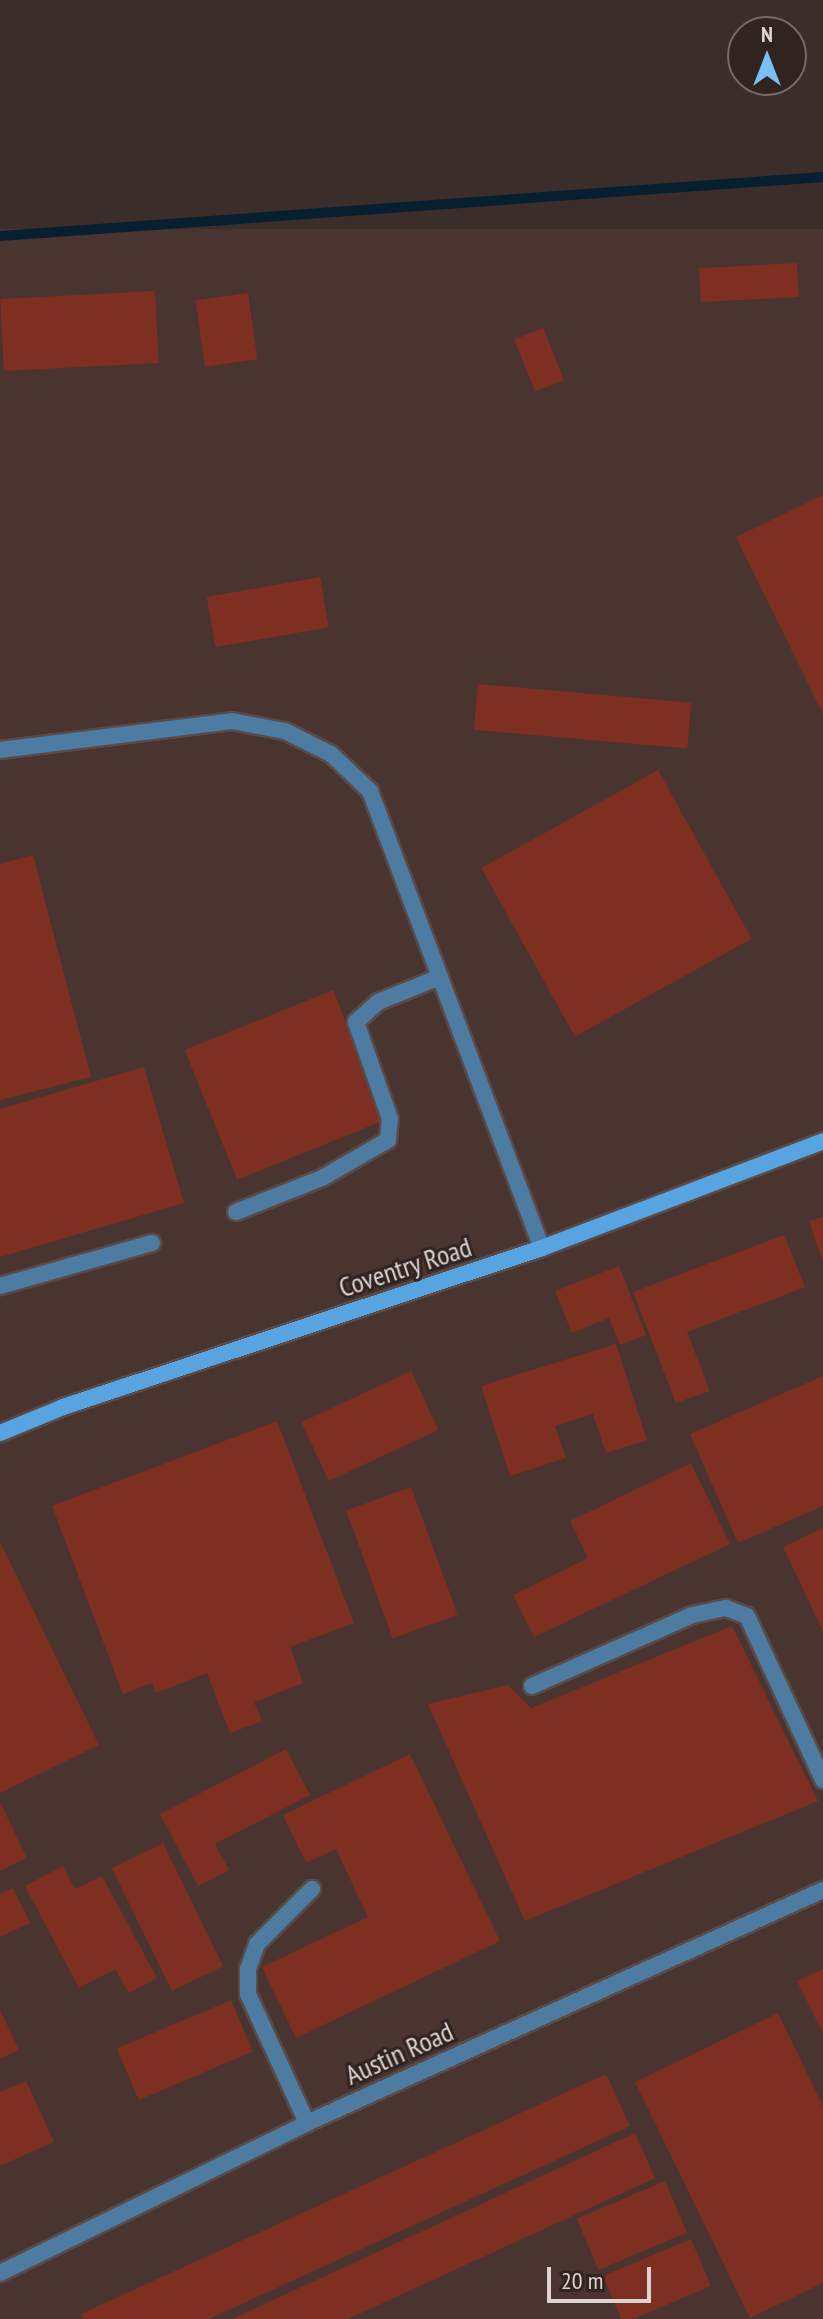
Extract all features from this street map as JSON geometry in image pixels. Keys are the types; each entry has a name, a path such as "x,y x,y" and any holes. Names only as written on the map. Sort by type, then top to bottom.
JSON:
{"street":[{"path":"0,750 232,721 285,731 331,754 370,791 542,1248"},
{"path":"236,1212 322,1178 388,1140 390,1119 356,1022 378,1002 440,977"},
{"name":"Coventry Road","path":"0,1433 63,1407 542,1248 823,1141"},
{"path":"0,1286 152,1243"},
{"path":"532,1686 692,1615 726,1608 747,1616 823,1780"},
{"path":"307,2123 248,1994 248,1969 257,1944 312,1889"},
{"name":"Austin Road","path":"0,2273 307,2123 823,1890"}],"shaded area":[{"path":"0,229 823,229 823,2319 0,2319"}],"building":[{"path":"797,263 799,297 701,302 699,268"},
{"path":"155,291 159,363 4,371 0,299"},
{"path":"248,293 257,359 205,367 196,300"},
{"path":"543,328 564,380 535,392 514,340"},
{"path":"823,495 823,714 736,537"},
{"path":"320,577 329,627 216,647 207,597"},
{"path":"478,684 691,703 687,748 474,730"},
{"path":"658,770 752,939 575,1037 481,868"},
{"path":"33,855 91,1077 0,1100 0,864"},
{"path":"333,990 385,1120 237,1180 185,1050"},
{"path":"144,1067 184,1203 0,1257 0,1109"},
{"path":"823,1217 823,1260 822,1260 809,1221"},
{"path":"784,1235 805,1287 687,1332 710,1391 676,1403 633,1292"},
{"path":"619,1266 646,1335 620,1345 609,1318 572,1333 555,1291"},
{"path":"616,1344 647,1440 606,1453 593,1414 555,1426 566,1458 510,1476 481,1386"},
{"path":"411,1371 438,1430 329,1481 301,1422"},
{"path":"823,1376 823,1506 738,1543 690,1434"},
{"path":"277,1421 354,1623 290,1647 303,1683 254,1702 262,1721 230,1733 207,1673 156,1693 152,1683 123,1694 52,1506"},
{"path":"691,1463 730,1544 534,1637 513,1595 588,1558 570,1521"},
{"path":"411,1487 458,1615 393,1638 346,1511"},
{"path":"823,1528 823,1631 783,1547"},
{"path":"0,1542 99,1745 0,1793"},
{"path":"732,1626 818,1801 525,1921 428,1704 508,1685 531,1708"},
{"path":"286,1749 310,1795 215,1844 229,1870 198,1886 160,1814"},
{"path":"410,1754 500,1941 296,2038 262,1967 368,1917 336,1849 306,1863 283,1815"},
{"path":"0,1802 27,1858 0,1871"},
{"path":"163,1843 223,1966 172,1991 112,1868"},
{"path":"63,1866 75,1889 102,1876 157,1978 129,1993 115,1969 79,1988 25,1886"},
{"path":"13,1888 30,1923 0,1937 0,1894"},
{"path":"823,1969 823,2033 797,1981"},
{"path":"231,2000 253,2052 139,2100 117,2048"},
{"path":"0,2010 19,2050 0,2059"},
{"path":"778,2013 823,2106 823,2283 750,2318 635,2082"},
{"path":"606,2074 630,2126 209,2319 83,2319 81,2314"},
{"path":"26,2081 54,2142 0,2166 0,2092"},
{"path":"635,2133 655,2178 348,2319 232,2319"},
{"path":"665,2181 687,2233 599,2270 577,2219"},
{"path":"691,2239 711,2286 633,2319 621,2319 603,2276"}],"waterway":[{"path":"0,236 823,177"}]}
